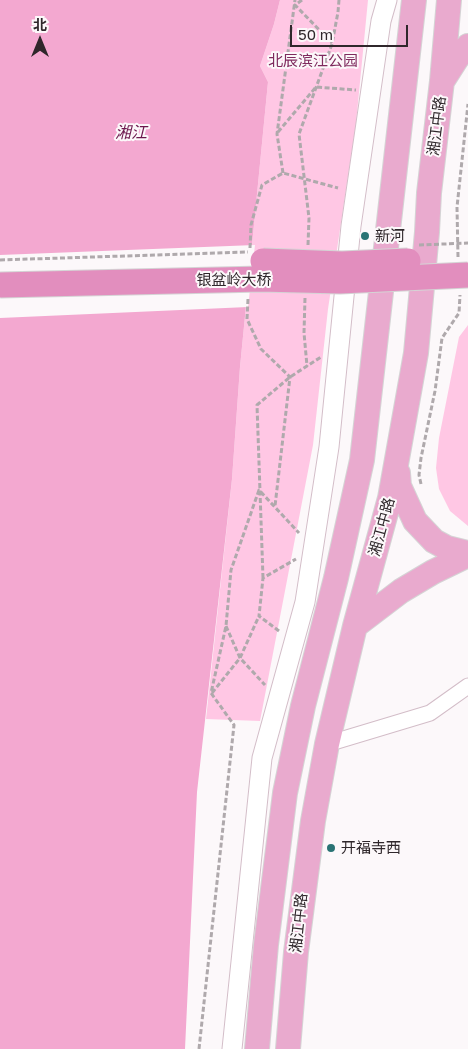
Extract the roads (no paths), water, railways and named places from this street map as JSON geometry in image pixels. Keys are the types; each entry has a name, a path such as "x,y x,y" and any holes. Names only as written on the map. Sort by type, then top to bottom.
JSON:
{"highway":[{"name":"银盆岭大桥","path":"0,271 262,262 463,270"},
{"name":"银盆岭大桥","path":"0,285 261,279 340,282 463,270"}],"main road":[{"name":"湘江中路","path":"257,1049 266,945 285,794 362,460 414,0"},
{"name":"湘江中路","path":"288,1049 304,885 327,744 354,626 390,498 416,353 429,193 449,0"},
{"path":"442,81 457,58 468,46"},
{"path":"398,460 399,486 415,521 434,541 447,548 468,554"},
{"path":"354,626 401,591 468,554"}],"street":[{"path":"232,1049 262,758 305,602 329,447 350,235 382,21 387,0"},
{"path":"382,21 393,0"},
{"path":"327,744 430,713 468,686"}],"water":[{"name":"湘江","path":"0,0 280,0 260,66 268,82 240,367 232,479 197,792 185,1049 0,1049"}],"place":[{"name":"新河","path":"365,236"},
{"name":"开福寺西","path":"331,848"}],"park label":[{"name":"北辰滨江公园","path":"313,61"}]}
